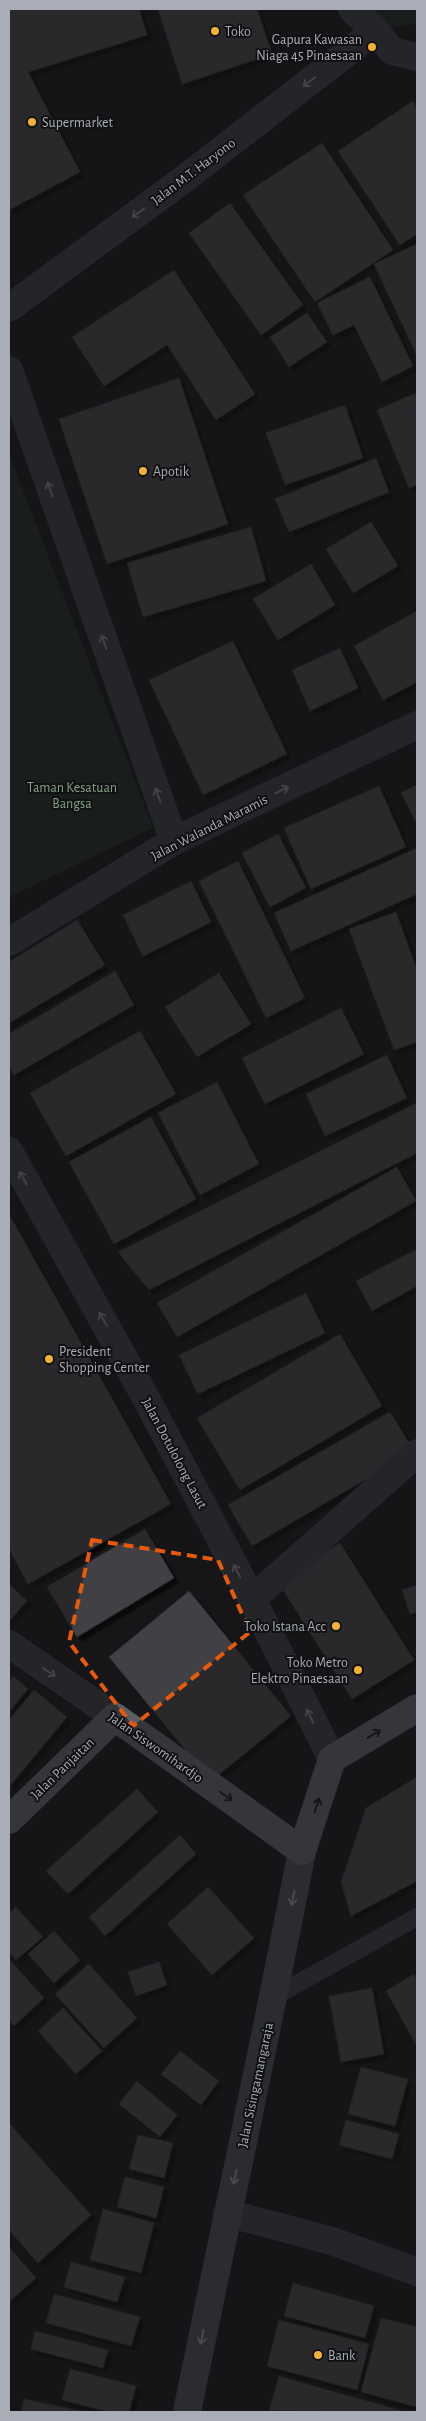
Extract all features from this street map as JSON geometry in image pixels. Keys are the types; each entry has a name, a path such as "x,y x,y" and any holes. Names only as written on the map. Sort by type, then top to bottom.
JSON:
{"highway":[{"path":"332,1759 417,1708"},
{"name":"Jalan Panjaitan","path":"9,1820 114,1717"},
{"name":"Jalan Siswomihardjo","path":"114,1717 302,1850"},
{"name":"Jalan Sisingamangaraja","path":"302,1850 332,1759"}],"main road":[{"name":"Jalan Sisingamangaraja","path":"187,2412 227,2213 275,1996 302,1850"}],"street":[{"path":"352,9 392,51 417,57"},
{"name":"Jalan M.T. Haryono","path":"9,308 184,179 375,31"},
{"path":"9,370 174,841"},
{"name":"Jalan Walanda Maramis","path":"9,942 174,841 417,726"},
{"name":"Jalan Dotulolong Lasut","path":"9,1151 147,1400 252,1599 332,1759"},
{"path":"252,1599 417,1453"},
{"name":"Jalan Siswomihardjo","path":"9,1644 114,1717"},
{"path":"227,2213 332,2241 417,2272"}],"lane":[{"path":"275,1996 417,1918"}],"highlighted area":[{"path":"92,1540 218,1560 250,1632 133,1726 69,1642"}],"green space":[{"path":"371,9 417,9 417,23 375,31"},
{"name":"Taman Kesatuan Bangsa","path":"9,454 153,828 9,897"}],"building":[{"name":"Supermarket","path":"9,9 139,9 147,35 28,72 80,172 9,210"},
{"name":"Toko","path":"158,9 257,9 272,54 182,84"},
{"path":"413,101 417,109 417,234 400,245 338,151"},
{"path":"322,143 393,250 315,302 243,195"},
{"path":"230,203 303,305 261,335 189,233"},
{"path":"417,244 417,356 374,264"},
{"path":"174,270 255,394 216,420 167,345 104,386 72,337"},
{"path":"370,277 413,366 382,382 354,325 333,335 317,303"},
{"path":"307,313 327,342 289,367 270,337"},
{"name":"Apotik","path":"179,378 228,524 107,564 59,419"},
{"path":"416,393 417,485 409,488 377,410"},
{"path":"345,405 363,458 285,485 266,433"},
{"path":"376,458 389,492 289,532 275,499"},
{"path":"371,522 398,566 353,593 326,549"},
{"path":"251,527 266,581 143,617 127,563"},
{"path":"311,564 335,605 278,640 253,599"},
{"path":"417,611 417,682 383,700 354,646"},
{"path":"233,641 287,754 203,795 149,680"},
{"path":"340,648 358,688 310,711 292,670"},
{"path":"417,785 417,824 401,793"},
{"path":"379,786 406,847 311,889 284,828"},
{"path":"278,834 306,888 270,907 242,853"},
{"path":"417,848 417,894 291,951 274,913"},
{"path":"238,861 305,998 266,1018 199,881"},
{"path":"191,881 211,922 143,956 123,915"},
{"path":"396,912 417,970 417,1042 394,1050 349,929"},
{"path":"77,920 105,965 9,1023 9,962"},
{"path":"115,971 134,1005 14,1075 9,1067 9,1034"},
{"path":"219,973 251,1024 197,1057 165,1007"},
{"path":"341,1008 364,1054 265,1104 242,1058"},
{"path":"140,1031 176,1094 66,1156 30,1093"},
{"path":"387,1055 407,1098 325,1136 306,1094"},
{"path":"217,1082 259,1164 200,1195 158,1113"},
{"path":"417,1103 417,1153 149,1290 118,1252"},
{"path":"151,1117 196,1199 114,1244 69,1162"},
{"path":"397,1167 416,1201 177,1337 157,1303"},
{"name":"President Shopping Center","path":"9,1214 171,1504 28,1584 9,1549"},
{"path":"417,1249 417,1286 372,1311 356,1281"},
{"path":"306,1293 325,1333 198,1394 179,1355"},
{"path":"340,1334 382,1406 240,1490 197,1418"},
{"path":"390,1412 414,1451 252,1546 228,1505"},
{"path":"145,1529 174,1578 77,1637 47,1587"},
{"path":"340,1543 414,1660 352,1699 278,1582"},
{"path":"9,1584 27,1601 9,1621"},
{"path":"417,1585 417,1612 410,1614 402,1590"},
{"path":"189,1591 291,1716 211,1781 109,1657"},
{"path":"13,1676 28,1689 9,1712 9,1681"},
{"path":"34,1690 67,1717 9,1787 9,1720"},
{"path":"417,1777 417,1881 351,1916 341,1882 366,1808"},
{"path":"137,1789 158,1812 68,1894 46,1871"},
{"path":"180,1835 196,1854 105,1936 89,1917"},
{"path":"208,1887 254,1938 212,1975 167,1924"},
{"path":"16,1907 43,1937 16,1960 9,1952 9,1913"},
{"path":"54,1931 80,1960 54,1983 28,1954"},
{"path":"9,1959 44,1998 14,2026 9,2020"},
{"path":"159,1962 167,1985 136,1996 128,1972"},
{"path":"89,1964 137,2018 104,2048 55,1994"},
{"path":"414,1974 417,1979 417,2046 386,1991"},
{"path":"372,1988 384,2054 341,2062 329,1996"},
{"path":"63,2008 102,2051 76,2074 38,2031"},
{"path":"180,2051 219,2081 201,2105 161,2074"},
{"path":"361,2067 408,2079 395,2126 348,2114"},
{"path":"137,2081 177,2115 160,2137 119,2104"},
{"path":"346,2120 399,2134 392,2159 339,2145"},
{"path":"9,2123 91,2215 38,2263 9,2230"},
{"path":"138,2135 173,2143 164,2178 129,2169"},
{"path":"125,2177 164,2187 156,2218 117,2207"},
{"path":"103,2209 154,2223 141,2273 90,2260"},
{"path":"9,2247 36,2278 9,2302"},
{"path":"71,2262 125,2277 117,2302 64,2287"},
{"path":"293,2283 374,2306 365,2338 284,2316"},
{"path":"54,2294 140,2317 131,2346 46,2323"},
{"path":"381,2318 417,2327 417,2407 361,2392"},
{"name":"Bank","path":"279,2320 369,2344 357,2390 267,2366"},
{"path":"35,2331 108,2350 103,2368 31,2349"},
{"path":"70,2369 136,2386 129,2412 110,2412 62,2400"},
{"path":"279,2376 406,2412 269,2411"},
{"path":"24,2399 85,2412 21,2412"}],"place":[{"name":"Toko","path":"215,31"},
{"name":"Gapura Kawasan Niaga 45 Pinaesaan","path":"372,47"},
{"name":"Supermarket","path":"32,122"},
{"name":"Apotik","path":"143,471"},
{"name":"President Shopping Center","path":"49,1359"},
{"name":"Toko Istana Acc","path":"336,1626"},
{"name":"Toko Metro Elektro Pinaesaan","path":"358,1670"},
{"name":"Bank","path":"318,2355"}]}
